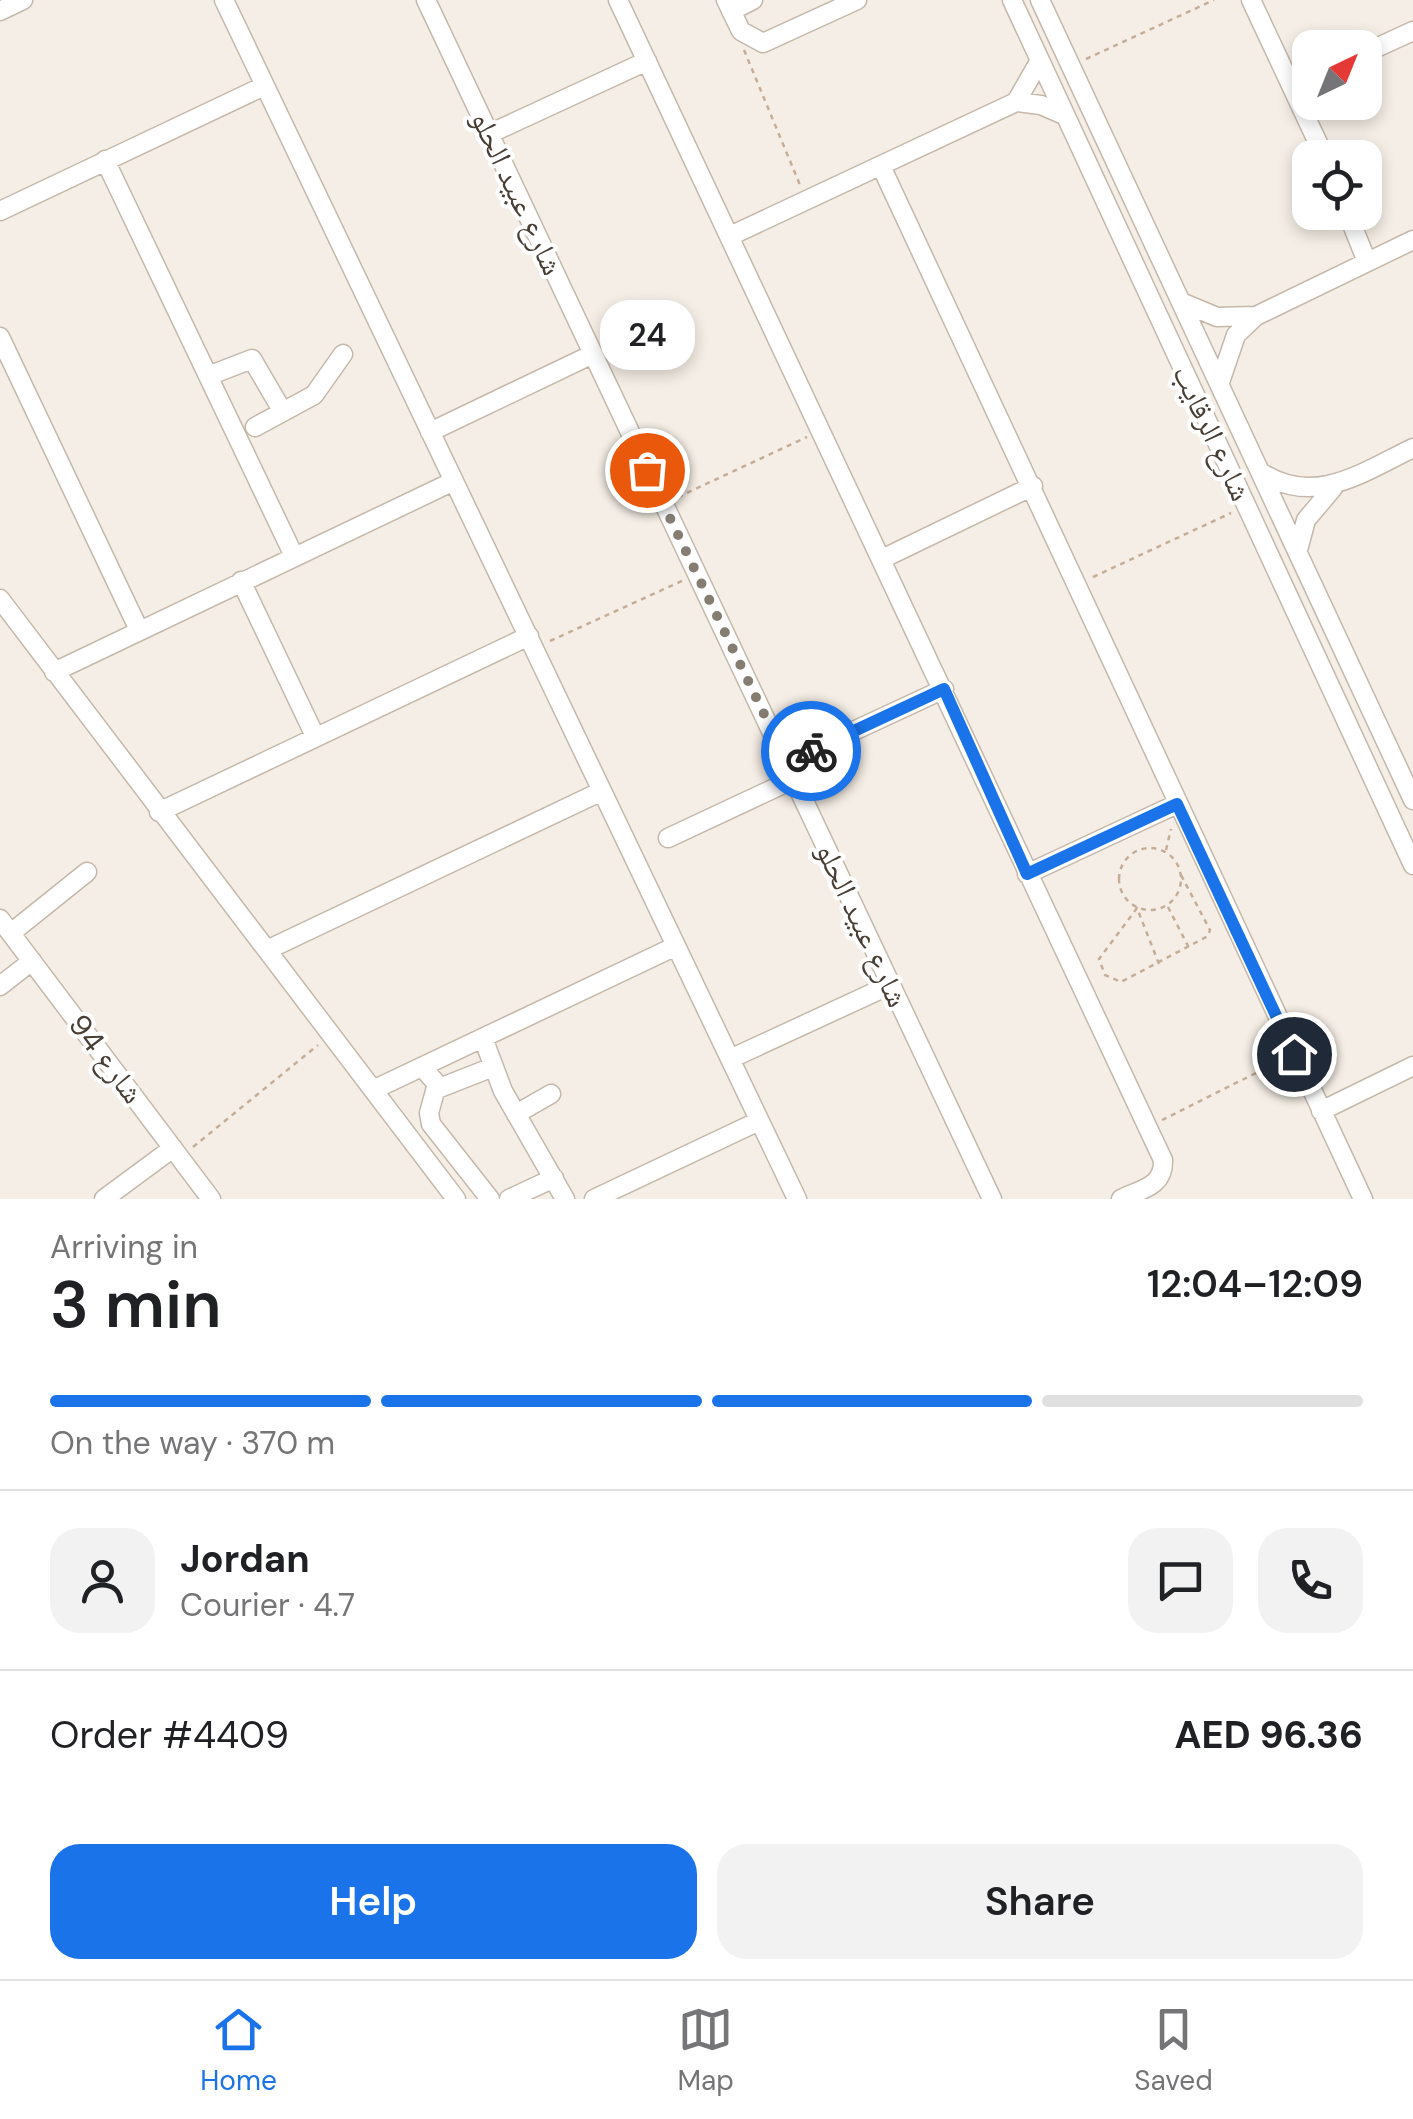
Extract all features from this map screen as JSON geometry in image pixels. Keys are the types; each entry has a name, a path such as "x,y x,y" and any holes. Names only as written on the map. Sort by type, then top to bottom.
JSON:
{"street":[{"path":"0,10 23,0"},
{"path":"224,0 797,1199"},
{"name":"شارع عبيد الحلو","path":"426,0 992,1199"},
{"path":"618,0 884,558 1150,1134 1156,1171 1139,1190 1121,1199"},
{"path":"753,0 728,6 746,37 772,42 857,0"},
{"name":"شارع الرقايب","path":"1012,0 1413,865"},
{"name":"شارع الرقايب","path":"1040,0 1413,800"},
{"path":"1251,0 1292,69"},
{"path":"1382,45 1413,30"},
{"path":"489,134 647,61"},
{"path":"1016,102 1039,62"},
{"path":"0,210 264,86"},
{"path":"730,236 1016,102 1041,104 1064,115"},
{"path":"105,160 294,556"},
{"path":"881,166 1361,1198"},
{"path":"1356,230 1372,260"},
{"path":"1361,230 1372,260"},
{"path":"1220,382 1229,347 1256,316 1413,240"},
{"path":"1181,302 1217,317 1256,316"},
{"path":"2,349 139,630"},
{"path":"255,427 318,391 343,354"},
{"path":"430,432 594,354"},
{"path":"208,376 252,360 283,412"},
{"path":"1262,473 1306,490 1338,484 1413,448"},
{"path":"54,672 454,480"},
{"path":"1298,550 1314,506 1338,484"},
{"path":"884,558 1033,486"},
{"path":"241,581 316,736"},
{"path":"0,599 456,1199"},
{"path":"159,812 316,736 532,642"},
{"path":"668,838 944,689"},
{"path":"267,950 602,791"},
{"path":"1027,874 1177,804"},
{"path":"5,926 87,872"},
{"name":"شارع 94","path":"5,926 211,1199"},
{"path":"373,1090 676,946"},
{"path":"0,976 29,957"},
{"path":"0,986 29,957"},
{"path":"730,1059 890,985"},
{"path":"483,1038 516,1114 565,1199"},
{"path":"1321,1110 1413,1066"},
{"path":"422,1067 437,1089"},
{"path":"437,1089 493,1067"},
{"path":"437,1089 429,1113 430,1124 490,1199"},
{"path":"516,1114 552,1094"},
{"path":"594,1199 759,1121"},
{"path":"104,1199 176,1153"},
{"path":"509,1199 554,1178"}],"path":[{"path":"1071,66 1214,0"},
{"path":"746,37 746,62 807,200"},
{"path":"663,504 822,430"},
{"path":"1077,584 1246,506"},
{"path":"532,642 696,574"},
{"path":"1159,964 1137,908 1124,897 1119,881 1122,864 1133,852 1149,848 1166,852 1181,875 1210,930 1188,948 1159,964 1121,982 1112,980 1100,968 1101,950 1137,908 1167,906 1179,892 1181,875"},
{"path":"1167,906 1188,948"},
{"path":"176,1153 331,1034"},
{"path":"1150,1134 1294,1054"}],"way so far":[{"path":"647,470 787,762 811,751"}],"place":[{"name":"24","path":"647,470"}],"route":[{"path":"811,751 944,689 1027,874 1177,804 1294,1054"}]}
